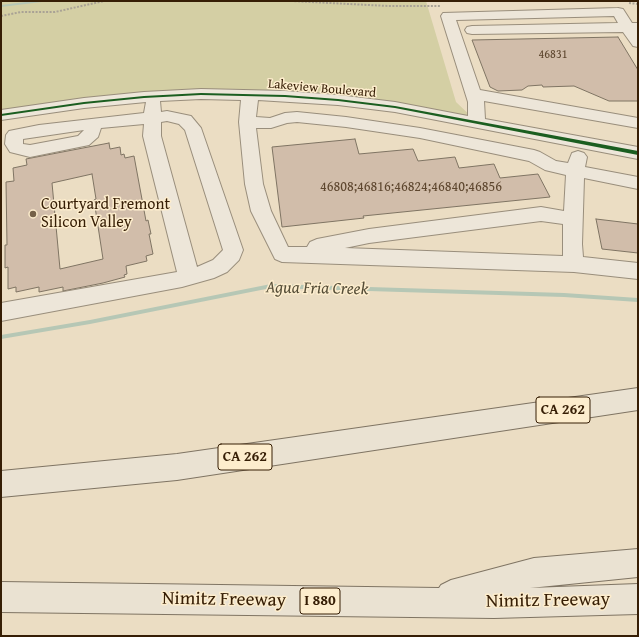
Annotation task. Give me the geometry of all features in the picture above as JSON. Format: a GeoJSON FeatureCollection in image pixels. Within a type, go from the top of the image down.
{"type":"FeatureCollection","features":[{"type":"Feature","properties":{"kind":"highway","name":"CA 262"},"geometry":{"type":"LineString","coordinates":[[1,484],[81,478],[177,467],[638,399]]}},
{"type":"Feature","properties":{"kind":"highway"},"geometry":{"type":"LineString","coordinates":[[427,602],[534,572],[638,563]]}},
{"type":"Feature","properties":{"kind":"highway","name":"Nimitz Freeway"},"geometry":{"type":"LineString","coordinates":[[1,597],[427,602],[600,601],[638,599]]}},
{"type":"Feature","properties":{"kind":"street"},"geometry":{"type":"LineString","coordinates":[[477,122],[476,102],[448,16],[618,12],[633,27],[638,43]]}},
{"type":"Feature","properties":{"kind":"street"},"geometry":{"type":"LineString","coordinates":[[473,94],[638,123]]}},
{"type":"Feature","properties":{"kind":"street"},"geometry":{"type":"LineString","coordinates":[[250,95],[247,122],[256,191],[262,211],[282,254]]}},
{"type":"Feature","properties":{"kind":"street","name":"Lakeview Boulevard"},"geometry":{"type":"LineString","coordinates":[[9,114],[106,100],[154,96],[250,95],[305,97],[368,103],[638,153]]}},
{"type":"Feature","properties":{"kind":"street"},"geometry":{"type":"LineString","coordinates":[[154,96],[152,136],[189,277]]}},
{"type":"Feature","properties":{"kind":"street"},"geometry":{"type":"LineString","coordinates":[[1,312],[189,277],[220,266],[232,255],[233,250],[193,128],[184,120],[167,116],[152,117],[15,134],[9,114]]}},
{"type":"Feature","properties":{"kind":"street"},"geometry":{"type":"LineString","coordinates":[[247,122],[271,123],[285,118],[298,117],[346,122],[420,133],[534,156],[551,166],[638,183]]}},
{"type":"Feature","properties":{"kind":"street"},"geometry":{"type":"LineString","coordinates":[[574,264],[572,244],[575,170],[581,142]]}},
{"type":"Feature","properties":{"kind":"street"},"geometry":{"type":"LineString","coordinates":[[282,254],[369,236],[541,214],[574,219]]}},
{"type":"Feature","properties":{"kind":"street"},"geometry":{"type":"LineString","coordinates":[[282,254],[574,264],[638,271]]}},
{"type":"Feature","properties":{"kind":"path"},"geometry":{"type":"LineString","coordinates":[[1,16],[21,12],[55,12],[104,1]]}},
{"type":"Feature","properties":{"kind":"path"},"geometry":{"type":"LineString","coordinates":[[250,1],[265,1]]}},
{"type":"Feature","properties":{"kind":"path"},"geometry":{"type":"LineString","coordinates":[[291,1],[388,6],[447,6]]}},
{"type":"Feature","properties":{"kind":"shaded area"},"geometry":{"type":"Polygon","coordinates":[[[1,1],[426,1],[456,102],[477,122],[395,107],[201,94],[1,115],[1,1]]]}},
{"type":"Feature","properties":{"kind":"building"},"geometry":{"type":"Polygon","coordinates":[[[618,37],[638,70],[638,101],[609,101],[574,86],[543,87],[542,85],[528,86],[522,90],[498,91],[490,87],[472,40],[618,37]]]}},
{"type":"Feature","properties":{"kind":"building"},"geometry":{"type":"Polygon","coordinates":[[[355,139],[359,154],[413,149],[418,161],[455,157],[459,168],[494,164],[500,178],[538,174],[550,197],[363,216],[364,218],[282,227],[272,147],[355,139]]]}},
{"type":"Feature","properties":{"kind":"building","name":"Courtyard Fremont Silicon Valley"},"geometry":{"type":"Polygon","coordinates":[[[109,143],[110,149],[120,147],[121,155],[124,154],[125,158],[134,156],[146,221],[148,220],[151,234],[149,234],[153,254],[146,256],[147,261],[126,266],[127,274],[124,275],[125,277],[103,283],[63,291],[63,287],[39,292],[39,287],[16,292],[16,287],[8,289],[8,267],[5,268],[5,245],[7,245],[6,182],[14,181],[13,168],[27,165],[26,159],[109,143]],[[92,174],[52,183],[60,269],[103,259],[94,200],[96,199],[92,174]]]}},
{"type":"Feature","properties":{"kind":"building"},"geometry":{"type":"Polygon","coordinates":[[[596,219],[638,224],[638,253],[602,249],[596,219]]]}},
{"type":"Feature","properties":{"kind":"waterway"},"geometry":{"type":"LineString","coordinates":[[1,6],[42,1]]}},
{"type":"Feature","properties":{"kind":"waterway","name":"Agua Fria Creek"},"geometry":{"type":"LineString","coordinates":[[1,337],[90,322],[271,286],[564,295],[638,300]]}},
{"type":"Feature","properties":{"kind":"cycle path"},"geometry":{"type":"LineString","coordinates":[[1,115],[84,103],[144,97],[201,94],[285,96],[338,100],[395,107],[638,153]]}},
{"type":"Feature","properties":{"kind":"place","name":"Courtyard Fremont Silicon Valley"},"geometry":{"type":"Point","coordinates":[33,214]}}]}
